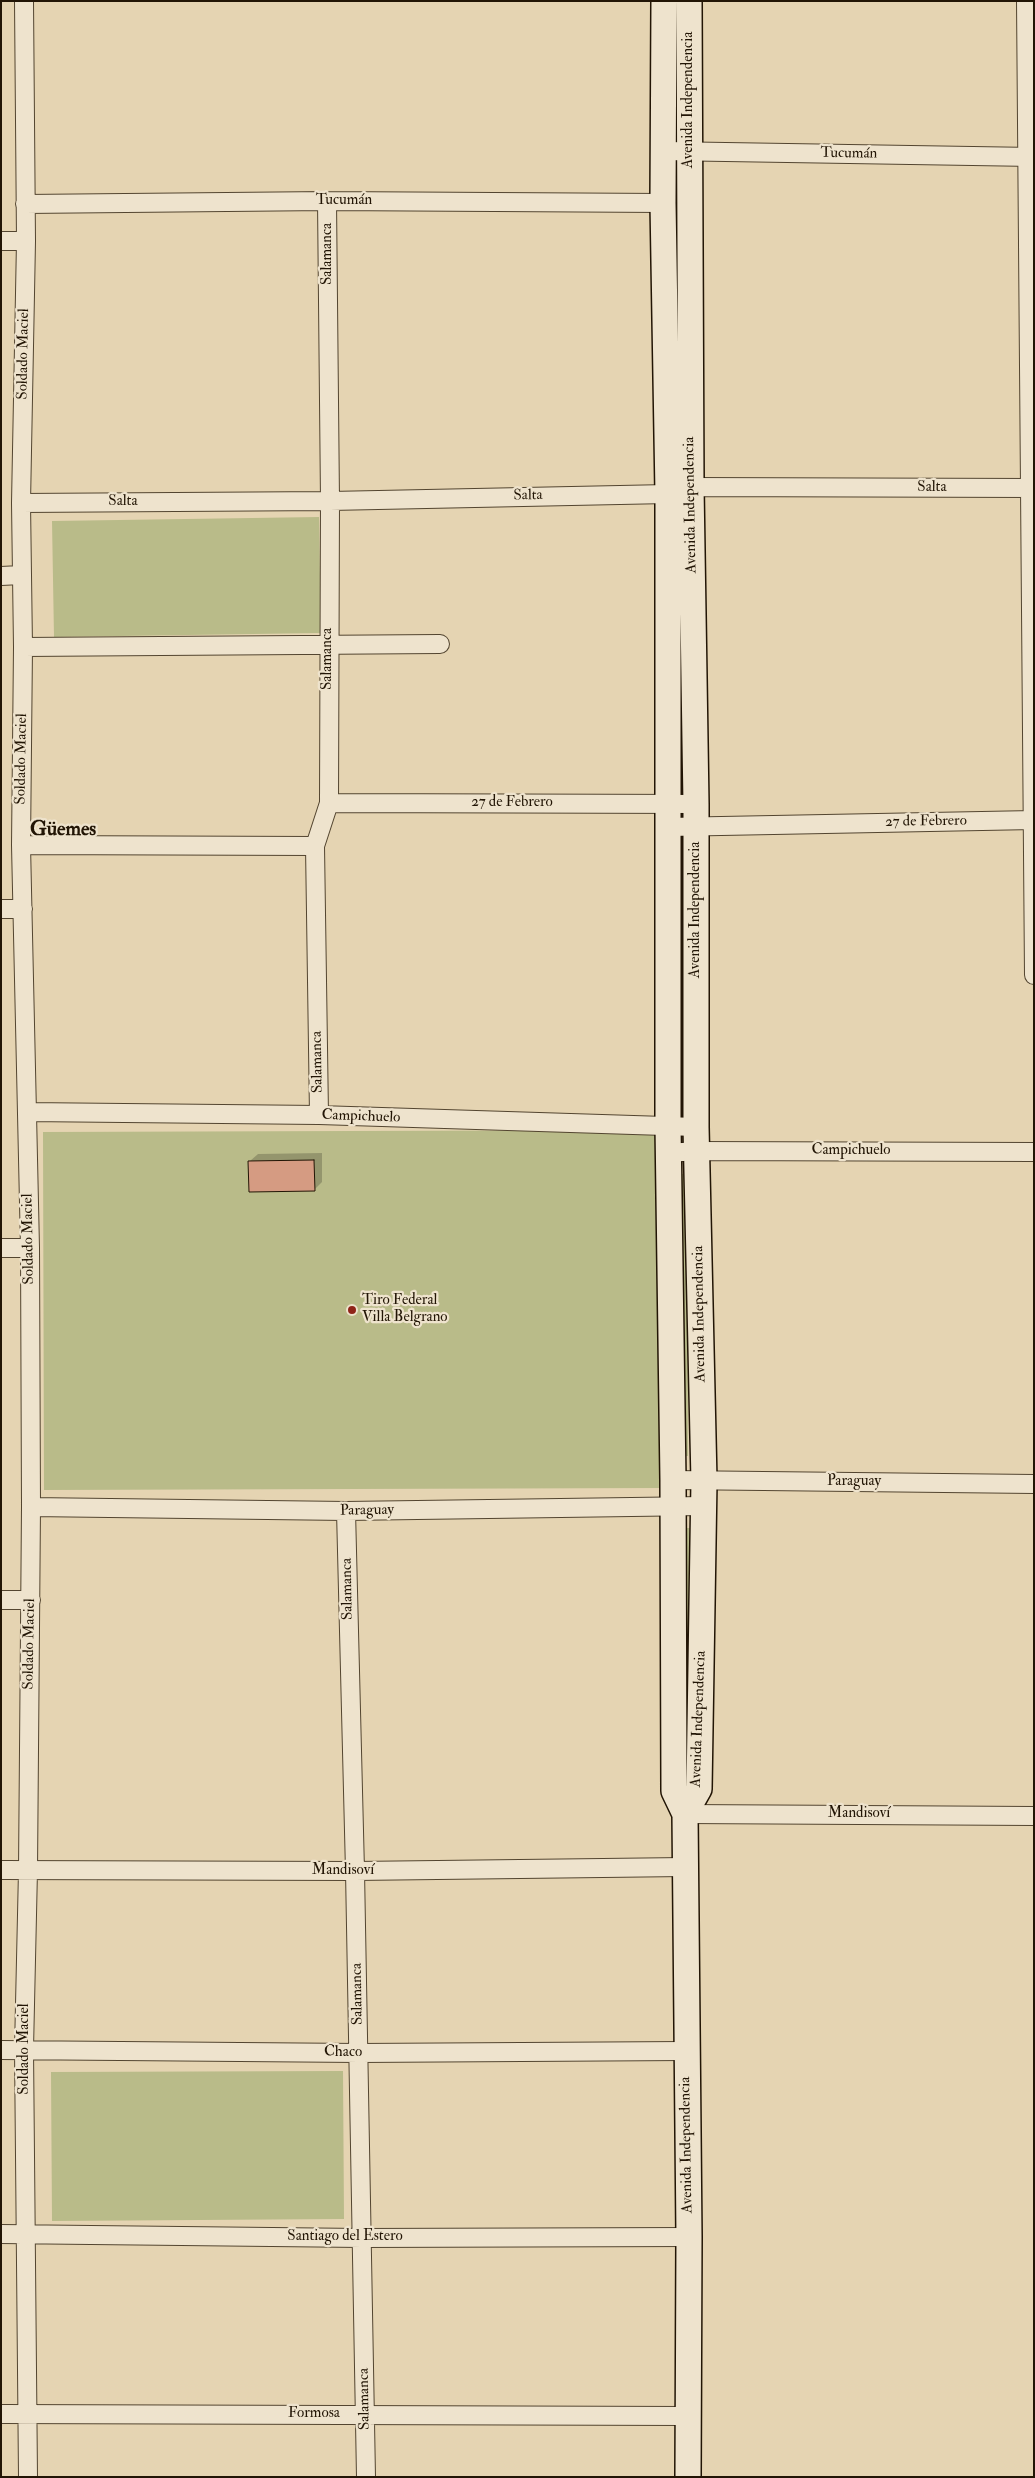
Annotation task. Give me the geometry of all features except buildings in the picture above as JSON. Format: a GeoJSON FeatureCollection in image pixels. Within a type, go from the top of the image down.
{"type":"FeatureCollection","features":[{"type":"Feature","properties":{"kind":"street","name":"Soldado Maciel"},"geometry":{"type":"LineString","coordinates":[[24,1],[26,240],[21,503],[23,647],[21,845],[30,1248],[31,1507],[28,1870],[24,2050],[28,2477]]}},
{"type":"Feature","properties":{"kind":"street","name":"Avenida Independencia"},"geometry":{"type":"LineString","coordinates":[[664,1],[663,203],[696,816],[696,1139],[704,1481],[699,1789],[685,1814]]}},
{"type":"Feature","properties":{"kind":"street","name":"Avenida Independencia"},"geometry":{"type":"LineString","coordinates":[[688,2477],[686,2416],[689,2237],[685,1814],[674,1791],[673,1480],[668,1126],[669,815],[689,152],[689,1]]}},
{"type":"Feature","properties":{"kind":"street"},"geometry":{"type":"LineString","coordinates":[[1026,1],[1030,157],[1034,976]]}},
{"type":"Feature","properties":{"kind":"street","name":"Tucumán"},"geometry":{"type":"LineString","coordinates":[[664,151],[1030,157]]}},
{"type":"Feature","properties":{"kind":"street","name":"Tucumán"},"geometry":{"type":"LineString","coordinates":[[25,204],[327,201],[663,203]]}},
{"type":"Feature","properties":{"kind":"street","name":"Salamanca"},"geometry":{"type":"LineString","coordinates":[[319,1115],[315,846],[329,803],[328,643],[330,500],[327,201]]}},
{"type":"Feature","properties":{"kind":"street"},"geometry":{"type":"LineString","coordinates":[[1,241],[26,240]]}},
{"type":"Feature","properties":{"kind":"street","name":"Salta"},"geometry":{"type":"LineString","coordinates":[[21,503],[330,500],[679,490],[1032,488]]}},
{"type":"Feature","properties":{"kind":"street"},"geometry":{"type":"LineString","coordinates":[[1,576],[21,576]]}},
{"type":"Feature","properties":{"kind":"street"},"geometry":{"type":"LineString","coordinates":[[23,647],[328,643],[440,644]]}},
{"type":"Feature","properties":{"kind":"street","name":"27 de Febrero"},"geometry":{"type":"LineString","coordinates":[[329,803],[696,816],[1033,820]]}},
{"type":"Feature","properties":{"kind":"street"},"geometry":{"type":"LineString","coordinates":[[21,845],[315,846]]}},
{"type":"Feature","properties":{"kind":"street"},"geometry":{"type":"LineString","coordinates":[[1,909],[23,909]]}},
{"type":"Feature","properties":{"kind":"street","name":"Campichuelo"},"geometry":{"type":"LineString","coordinates":[[27,1112],[319,1115],[668,1126],[696,1139],[1034,1152]]}},
{"type":"Feature","properties":{"kind":"street","name":"Campichuelo"},"geometry":{"type":"LineString","coordinates":[[668,1153],[696,1139]]}},
{"type":"Feature","properties":{"kind":"street"},"geometry":{"type":"LineString","coordinates":[[1,1248],[30,1248]]}},
{"type":"Feature","properties":{"kind":"street","name":"Paraguay"},"geometry":{"type":"LineString","coordinates":[[673,1480],[1034,1484]]}},
{"type":"Feature","properties":{"kind":"street","name":"Paraguay"},"geometry":{"type":"LineString","coordinates":[[31,1507],[346,1511],[703,1506]]}},
{"type":"Feature","properties":{"kind":"street","name":"Salamanca"},"geometry":{"type":"LineString","coordinates":[[346,1511],[359,2053],[366,2477]]}},
{"type":"Feature","properties":{"kind":"street"},"geometry":{"type":"LineString","coordinates":[[1,1600],[31,1600]]}},
{"type":"Feature","properties":{"kind":"street","name":"Mandisoví"},"geometry":{"type":"LineString","coordinates":[[685,1814],[1034,1816]]}},
{"type":"Feature","properties":{"kind":"street","name":"Mandisoví"},"geometry":{"type":"LineString","coordinates":[[1,1870],[355,1871],[685,1867]]}},
{"type":"Feature","properties":{"kind":"street","name":"Chaco"},"geometry":{"type":"LineString","coordinates":[[1,2050],[359,2053],[686,2051]]}},
{"type":"Feature","properties":{"kind":"street","name":"Santiago del Estero"},"geometry":{"type":"LineString","coordinates":[[1,2234],[362,2238],[689,2237]]}},
{"type":"Feature","properties":{"kind":"street","name":"Formosa"},"geometry":{"type":"LineString","coordinates":[[1,2414],[686,2416]]}},
{"type":"Feature","properties":{"kind":"green space"},"geometry":{"type":"Polygon","coordinates":[[[319,517],[321,633],[54,637],[52,521],[319,517]]]}},
{"type":"Feature","properties":{"kind":"green space"},"geometry":{"type":"Polygon","coordinates":[[[680,849],[686,849],[686,1110],[680,1110],[680,849]]]}},
{"type":"Feature","properties":{"kind":"green space","name":"Tiro Federal Villa Belgrano"},"geometry":{"type":"Polygon","coordinates":[[[660,1130],[662,1488],[44,1490],[43,1132],[660,1130]]]}},
{"type":"Feature","properties":{"kind":"green space"},"geometry":{"type":"Polygon","coordinates":[[[681,1174],[687,1174],[688,1456],[681,1456],[681,1174]]]}},
{"type":"Feature","properties":{"kind":"green space"},"geometry":{"type":"Polygon","coordinates":[[[684,1528],[690,1528],[690,1789],[684,1789],[684,1528]]]}},
{"type":"Feature","properties":{"kind":"green space"},"geometry":{"type":"Polygon","coordinates":[[[343,2071],[344,2219],[52,2221],[51,2072],[343,2071]]]}},
{"type":"Feature","properties":{"kind":"place","name":"Tiro Federal Villa Belgrano"},"geometry":{"type":"Point","coordinates":[352,1310]}},
{"type":"Feature","properties":{"kind":"district","name":"Güemes"},"geometry":{"type":"Point","coordinates":[63,831]}}]}
